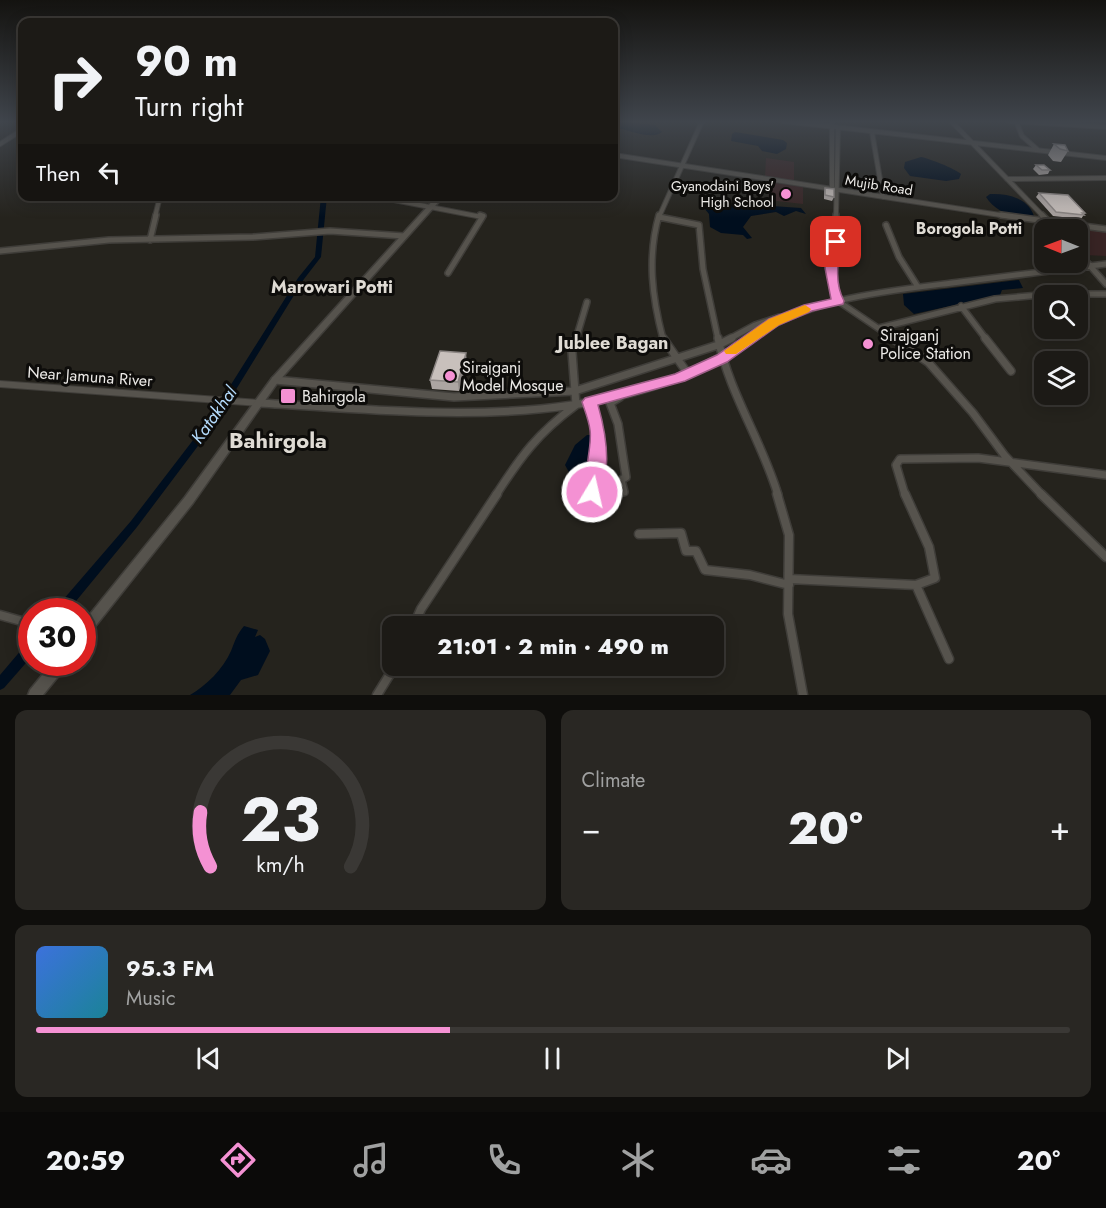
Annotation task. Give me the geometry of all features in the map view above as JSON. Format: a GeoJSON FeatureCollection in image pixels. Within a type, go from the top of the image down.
{"type":"FeatureCollection","features":[{"type":"Feature","properties":{"kind":"main road"},"geometry":{"type":"LineString","coordinates":[[96,616],[189,500],[254,403],[437,201]]}},
{"type":"Feature","properties":{"kind":"main road"},"geometry":{"type":"LineString","coordinates":[[35,695],[50,676]]}},
{"type":"Feature","properties":{"kind":"street"},"geometry":{"type":"LineString","coordinates":[[688,153],[659,217],[652,243],[654,300],[663,339],[688,374]]}},
{"type":"Feature","properties":{"kind":"street"},"geometry":{"type":"LineString","coordinates":[[835,153],[836,242],[831,268],[834,293],[838,301],[928,362],[1008,459],[1056,510],[1106,557]]}},
{"type":"Feature","properties":{"kind":"street"},"geometry":{"type":"LineString","coordinates":[[876,153],[883,197]]}},
{"type":"Feature","properties":{"kind":"street"},"geometry":{"type":"LineString","coordinates":[[981,153],[1045,219]]}},
{"type":"Feature","properties":{"kind":"street"},"geometry":{"type":"LineString","coordinates":[[1056,153],[1106,158]]}},
{"type":"Feature","properties":{"kind":"street","name":"Mujib Road"},"geometry":{"type":"LineString","coordinates":[[618,156],[1034,221]]}},
{"type":"Feature","properties":{"kind":"street"},"geometry":{"type":"LineString","coordinates":[[1007,179],[1106,178]]}},
{"type":"Feature","properties":{"kind":"street"},"geometry":{"type":"LineString","coordinates":[[150,240],[159,201]]}},
{"type":"Feature","properties":{"kind":"street"},"geometry":{"type":"LineString","coordinates":[[397,201],[483,216],[448,273]]}},
{"type":"Feature","properties":{"kind":"street"},"geometry":{"type":"LineString","coordinates":[[659,217],[699,225],[703,269],[718,345],[776,485],[791,546],[788,615],[803,695]]}},
{"type":"Feature","properties":{"kind":"street"},"geometry":{"type":"LineString","coordinates":[[886,225],[899,257],[918,287]]}},
{"type":"Feature","properties":{"kind":"street","name":"Mujib Road"},"geometry":{"type":"LineString","coordinates":[[1088,227],[1106,229]]}},
{"type":"Feature","properties":{"kind":"street"},"geometry":{"type":"LineString","coordinates":[[0,250],[72,243],[330,231],[404,236]]}},
{"type":"Feature","properties":{"kind":"street"},"geometry":{"type":"LineString","coordinates":[[1088,265],[1106,264]]}},
{"type":"Feature","properties":{"kind":"street"},"geometry":{"type":"LineString","coordinates":[[1088,265],[1106,284]]}},
{"type":"Feature","properties":{"kind":"street"},"geometry":{"type":"LineString","coordinates":[[275,380],[454,397],[575,391],[718,345],[755,325],[838,301],[918,287],[1034,272]]}},
{"type":"Feature","properties":{"kind":"street"},"geometry":{"type":"LineString","coordinates":[[878,328],[898,326],[961,306],[1031,296],[1106,294]]}},
{"type":"Feature","properties":{"kind":"street"},"geometry":{"type":"LineString","coordinates":[[576,405],[572,352],[587,302]]}},
{"type":"Feature","properties":{"kind":"street"},"geometry":{"type":"LineString","coordinates":[[961,306],[1011,371]]}},
{"type":"Feature","properties":{"kind":"street"},"geometry":{"type":"LineString","coordinates":[[254,403],[466,414],[514,412],[576,405],[625,394],[688,374],[722,358],[757,332],[793,313]]}},
{"type":"Feature","properties":{"kind":"street","name":"Near Jamuna River"},"geometry":{"type":"LineString","coordinates":[[0,384],[254,403]]}},
{"type":"Feature","properties":{"kind":"street"},"geometry":{"type":"LineString","coordinates":[[590,402],[598,431],[598,460],[592,492],[624,492],[621,480],[626,477],[621,437],[610,403],[625,394]]}},
{"type":"Feature","properties":{"kind":"street"},"geometry":{"type":"LineString","coordinates":[[418,616],[526,448],[552,423],[576,405]]}},
{"type":"Feature","properties":{"kind":"street"},"geometry":{"type":"LineString","coordinates":[[639,534],[681,533],[687,551],[696,551],[705,570],[789,582],[916,585],[935,578],[935,572],[929,547],[906,499],[896,465],[900,459],[925,456],[1008,459],[1106,475]]}},
{"type":"Feature","properties":{"kind":"street"},"geometry":{"type":"LineString","coordinates":[[916,585],[949,659]]}},
{"type":"Feature","properties":{"kind":"street"},"geometry":{"type":"LineString","coordinates":[[0,615],[18,620]]}},
{"type":"Feature","properties":{"kind":"street"},"geometry":{"type":"LineString","coordinates":[[377,695],[389,676]]}},
{"type":"Feature","properties":{"kind":"shaded area"},"geometry":{"type":"Polygon","coordinates":[[[766,158],[794,162],[794,181],[765,177],[766,158]]]}},
{"type":"Feature","properties":{"kind":"shaded area","name":"Gyanodaini Boys' High School"},"geometry":{"type":"Polygon","coordinates":[[[770,182],[803,187],[803,204],[768,200],[770,182]]]}},
{"type":"Feature","properties":{"kind":"shaded area"},"geometry":{"type":"Polygon","coordinates":[[[1088,229],[1106,231],[1106,256],[1088,255],[1088,229]]]}},
{"type":"Feature","properties":{"kind":"water"},"geometry":{"type":"Polygon","coordinates":[[[921,157],[958,172],[961,174],[959,179],[946,181],[910,176],[904,168],[905,162],[921,157]]]}},
{"type":"Feature","properties":{"kind":"water"},"geometry":{"type":"Polygon","coordinates":[[[990,194],[1003,194],[1022,201],[1034,216],[1013,215],[1001,211],[986,197],[990,194]]]}},
{"type":"Feature","properties":{"kind":"water"},"geometry":{"type":"Polygon","coordinates":[[[761,200],[771,203],[772,206],[801,208],[806,214],[796,211],[784,216],[776,212],[751,216],[743,227],[752,238],[747,239],[743,235],[721,233],[710,227],[709,214],[704,208],[725,208],[727,205],[737,205],[739,202],[761,200]]]}},
{"type":"Feature","properties":{"kind":"water"},"geometry":{"type":"Polygon","coordinates":[[[1019,280],[1023,288],[1002,290],[1000,295],[914,314],[904,305],[903,294],[1019,280]]]}},
{"type":"Feature","properties":{"kind":"water"},"geometry":{"type":"Polygon","coordinates":[[[590,435],[593,443],[588,473],[570,474],[565,465],[575,445],[590,435]]]}},
{"type":"Feature","properties":{"kind":"water"},"geometry":{"type":"Polygon","coordinates":[[[244,626],[258,630],[255,637],[260,635],[265,639],[270,651],[258,675],[241,680],[230,695],[190,695],[208,682],[219,670],[228,658],[244,626]]]}},
{"type":"Feature","properties":{"kind":"building"},"geometry":{"type":"Polygon","coordinates":[[[1036,165],[1044,165],[1050,170],[1042,170],[1036,165]]]}},
{"type":"Feature","properties":{"kind":"building"},"geometry":{"type":"Polygon","coordinates":[[[825,188],[834,189],[834,197],[825,195],[825,188]]]}},
{"type":"Feature","properties":{"kind":"building"},"geometry":{"type":"Polygon","coordinates":[[[1039,193],[1068,195],[1085,213],[1082,213],[1084,215],[1056,212],[1039,193]]]}},
{"type":"Feature","properties":{"kind":"building"},"geometry":{"type":"Polygon","coordinates":[[[440,351],[466,353],[458,382],[430,380],[440,351]]]}},
{"type":"Feature","properties":{"kind":"waterway","name":"Katakhal"},"geometry":{"type":"LineString","coordinates":[[72,598],[134,524],[213,420],[301,278],[318,257],[324,201]]}},
{"type":"Feature","properties":{"kind":"waterway","name":"Katakhal"},"geometry":{"type":"LineString","coordinates":[[0,684],[18,663]]}},
{"type":"Feature","properties":{"kind":"slow traffic"},"geometry":{"type":"LineString","coordinates":[[731,351],[774,322],[805,309]]}},
{"type":"Feature","properties":{"kind":"place","name":"Gyanodaini Boys' High School"},"geometry":{"type":"Point","coordinates":[786,194]}},
{"type":"Feature","properties":{"kind":"place","name":"Sirajganj Police Station"},"geometry":{"type":"Point","coordinates":[868,344]}},
{"type":"Feature","properties":{"kind":"place","name":"Sirajganj Model Mosque"},"geometry":{"type":"Point","coordinates":[450,376]}},
{"type":"Feature","properties":{"kind":"place","name":"Bahirgola"},"geometry":{"type":"Point","coordinates":[288,396]}},
{"type":"Feature","properties":{"kind":"district","name":"Borogola Potti"},"geometry":{"type":"Point","coordinates":[969,228]}},
{"type":"Feature","properties":{"kind":"district","name":"Marowari Potti"},"geometry":{"type":"Point","coordinates":[332,287]}},
{"type":"Feature","properties":{"kind":"district","name":"Jublee Bagan"},"geometry":{"type":"Point","coordinates":[613,343]}},
{"type":"Feature","properties":{"kind":"district","name":"Bahirgola"},"geometry":{"type":"Point","coordinates":[278,440]}},
{"type":"Feature","properties":{"kind":"route"},"geometry":{"type":"LineString","coordinates":[[592,492],[598,460],[598,431],[590,402],[680,378],[722,358],[774,322],[808,308],[838,301],[834,293],[831,268],[836,242]]}}]}
